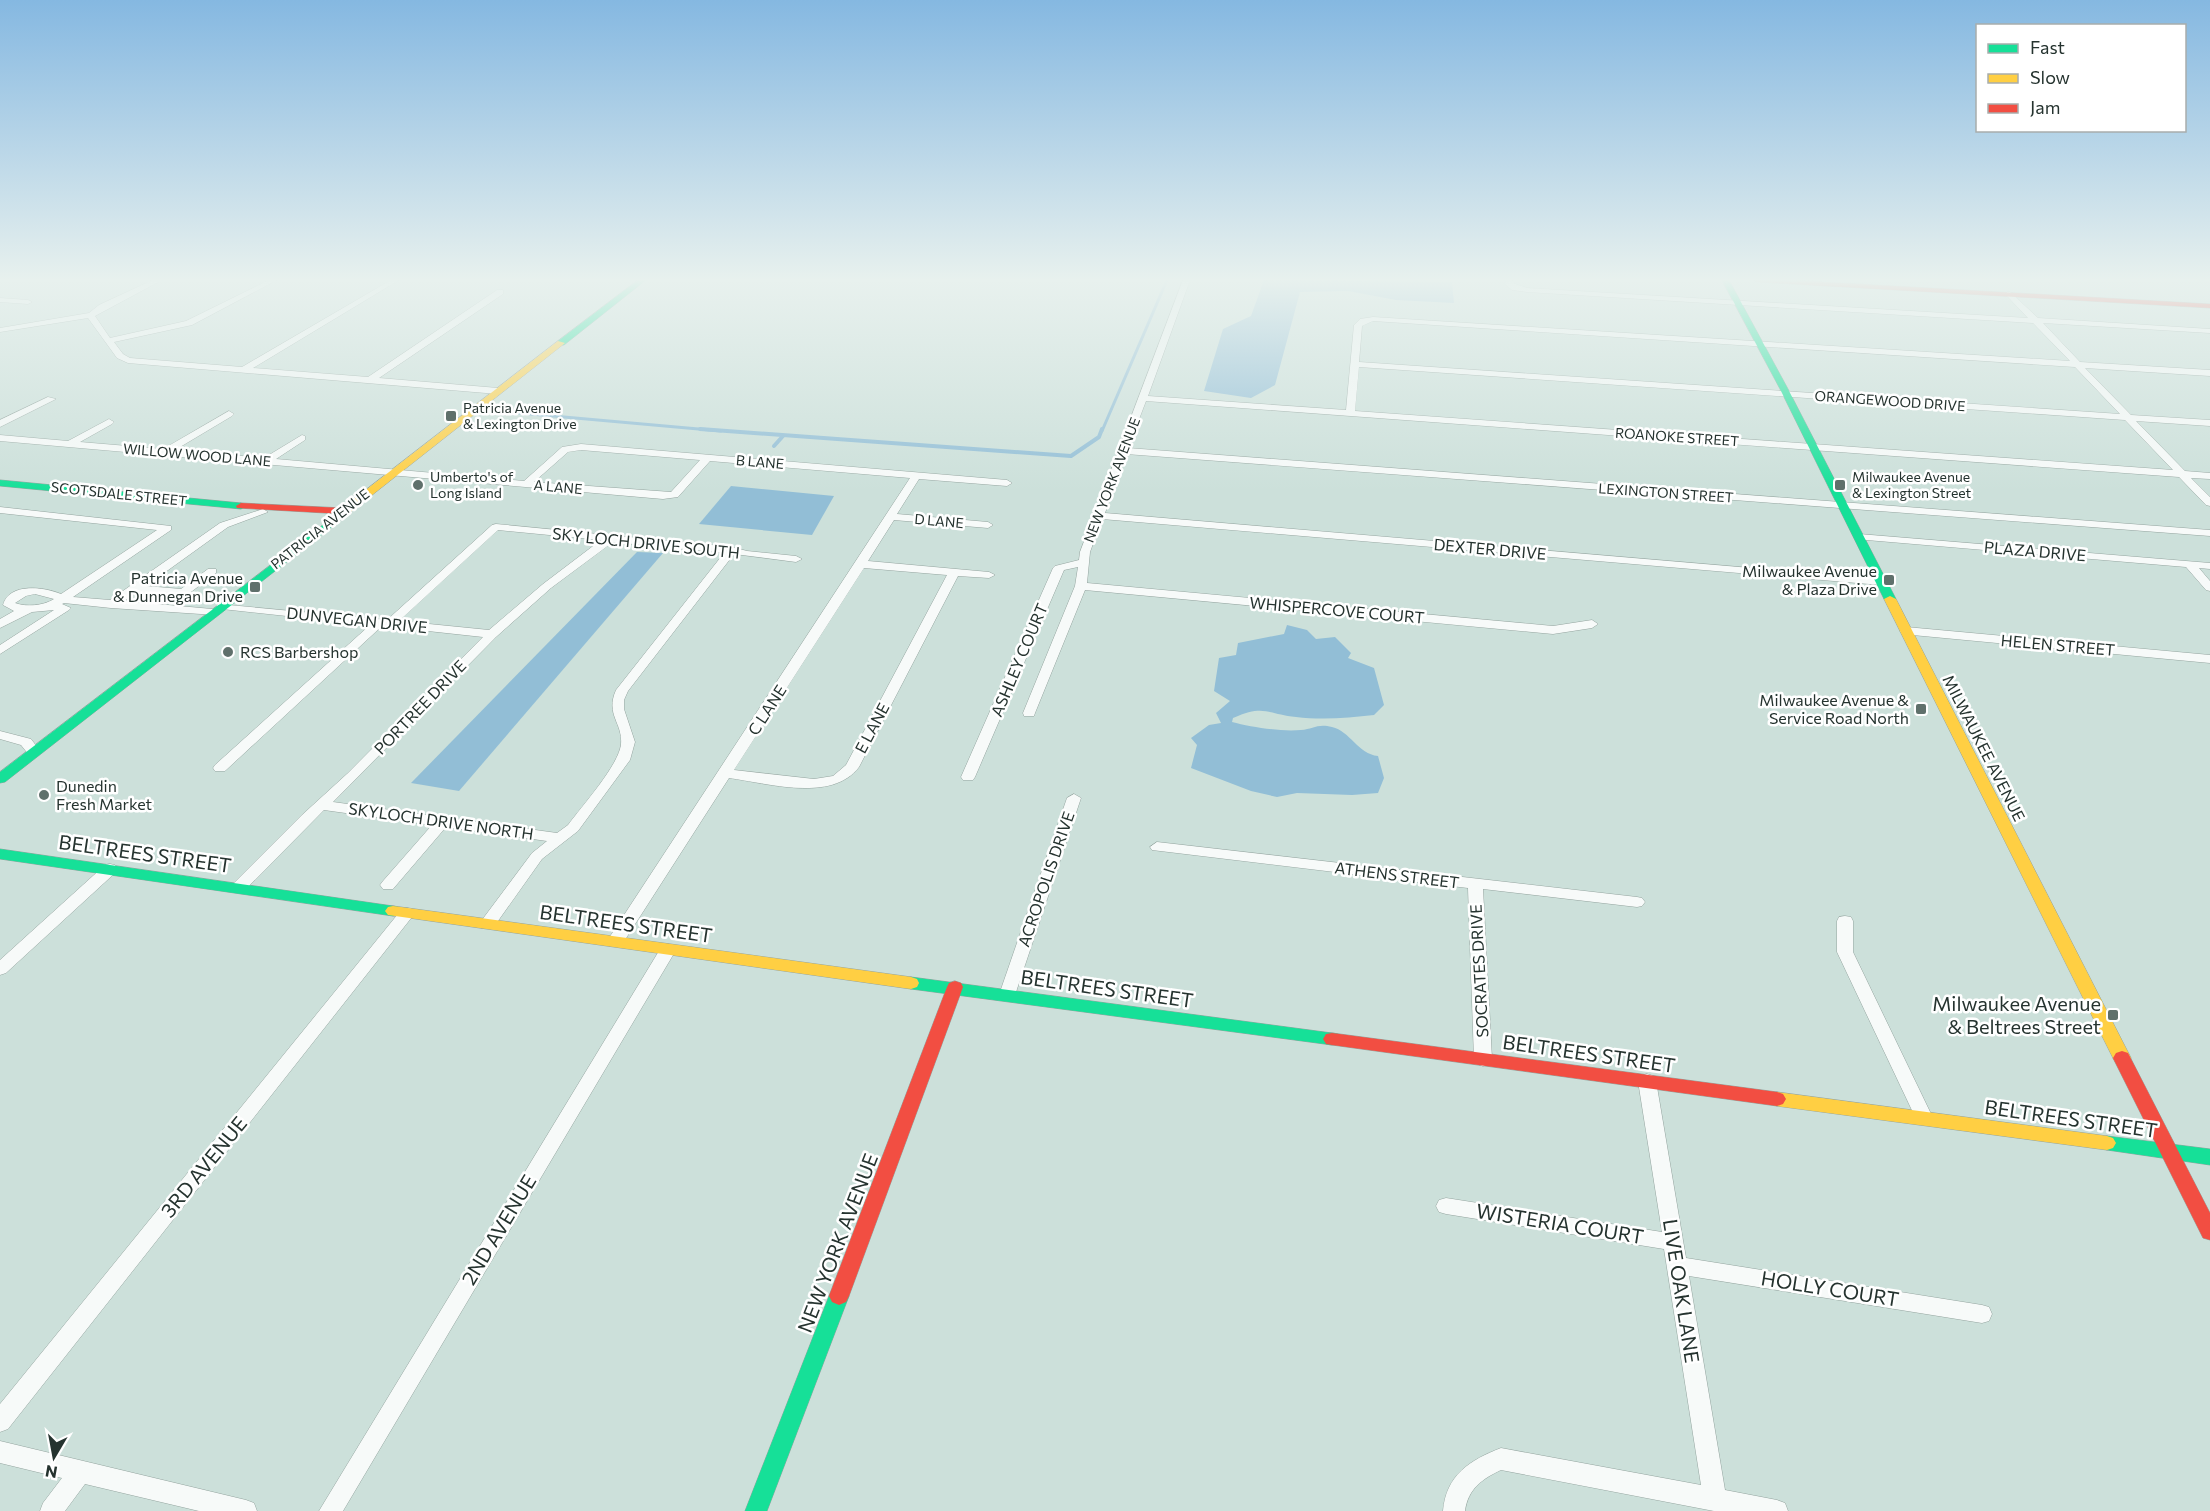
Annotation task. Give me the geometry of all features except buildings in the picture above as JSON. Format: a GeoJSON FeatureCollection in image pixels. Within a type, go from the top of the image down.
{"type":"FeatureCollection","features":[{"type":"Feature","properties":{"kind":"street"},"geometry":{"type":"LineString","coordinates":[[116,351],[120,356],[128,360],[498,390]]}},
{"type":"Feature","properties":{"kind":"street"},"geometry":{"type":"LineString","coordinates":[[243,370],[276,351]]}},
{"type":"Feature","properties":{"kind":"street"},"geometry":{"type":"LineString","coordinates":[[369,381],[414,351]]}},
{"type":"Feature","properties":{"kind":"street","name":"PATRICIA AVENUE"},"geometry":{"type":"LineString","coordinates":[[0,779],[550,351]]}},
{"type":"Feature","properties":{"kind":"street","name":"NEW YORK AVENUE"},"geometry":{"type":"LineString","coordinates":[[1029,714],[1081,586],[1085,552],[1161,351]]}},
{"type":"Feature","properties":{"kind":"street"},"geometry":{"type":"LineString","coordinates":[[1350,413],[1355,351]]}},
{"type":"Feature","properties":{"kind":"street","name":"MILWAUKEE AVENUE"},"geometry":{"type":"LineString","coordinates":[[1764,351],[2210,1232]]}},
{"type":"Feature","properties":{"kind":"street"},"geometry":{"type":"LineString","coordinates":[[1864,351],[2210,373]]}},
{"type":"Feature","properties":{"kind":"street"},"geometry":{"type":"LineString","coordinates":[[2065,351],[2210,503]]}},
{"type":"Feature","properties":{"kind":"street","name":"ORANGEWOOD DRIVE"},"geometry":{"type":"LineString","coordinates":[[1354,364],[2210,423]]}},
{"type":"Feature","properties":{"kind":"street","name":"ROANOKE STREET"},"geometry":{"type":"LineString","coordinates":[[1144,398],[2210,476]]}},
{"type":"Feature","properties":{"kind":"street"},"geometry":{"type":"LineString","coordinates":[[0,424],[51,399]]}},
{"type":"Feature","properties":{"kind":"street"},"geometry":{"type":"LineString","coordinates":[[166,452],[229,414]]}},
{"type":"Feature","properties":{"kind":"street"},"geometry":{"type":"LineString","coordinates":[[70,444],[109,422]]}},
{"type":"Feature","properties":{"kind":"street","name":"WILLOW WOOD LANE"},"geometry":{"type":"LineString","coordinates":[[0,438],[393,472]]}},
{"type":"Feature","properties":{"kind":"street"},"geometry":{"type":"LineString","coordinates":[[266,461],[302,438]]}},
{"type":"Feature","properties":{"kind":"street","name":"B LANE"},"geometry":{"type":"LineString","coordinates":[[526,484],[558,455],[573,447],[1007,483]]}},
{"type":"Feature","properties":{"kind":"street","name":"LEXINGTON STREET"},"geometry":{"type":"LineString","coordinates":[[1123,451],[2210,533]]}},
{"type":"Feature","properties":{"kind":"street","name":"A LANE"},"geometry":{"type":"LineString","coordinates":[[393,472],[663,496],[674,495],[707,458]]}},
{"type":"Feature","properties":{"kind":"street","name":"C LANE"},"geometry":{"type":"LineString","coordinates":[[615,942],[916,476]]}},
{"type":"Feature","properties":{"kind":"street","name":"SCOTSDALE STREET"},"geometry":{"type":"LineString","coordinates":[[0,483],[338,514]]}},
{"type":"Feature","properties":{"kind":"street"},"geometry":{"type":"LineString","coordinates":[[224,525],[237,506]]}},
{"type":"Feature","properties":{"kind":"street","name":"SCOTSDALE STREET"},"geometry":{"type":"LineString","coordinates":[[237,506],[263,512],[338,514]]}},
{"type":"Feature","properties":{"kind":"street"},"geometry":{"type":"LineString","coordinates":[[0,510],[166,528],[0,650]]}},
{"type":"Feature","properties":{"kind":"street"},"geometry":{"type":"LineString","coordinates":[[102,611],[224,525],[263,512]]}},
{"type":"Feature","properties":{"kind":"street","name":"DEXTER DRIVE"},"geometry":{"type":"LineString","coordinates":[[1099,516],[1881,582]]}},
{"type":"Feature","properties":{"kind":"street","name":"D LANE"},"geometry":{"type":"LineString","coordinates":[[890,517],[988,525]]}},
{"type":"Feature","properties":{"kind":"street","name":"SKY LOCH DRIVE SOUTH"},"geometry":{"type":"LineString","coordinates":[[385,623],[496,527],[732,550],[746,554],[796,559]]}},
{"type":"Feature","properties":{"kind":"street","name":"PLAZA DRIVE"},"geometry":{"type":"LineString","coordinates":[[1859,537],[2210,566]]}},
{"type":"Feature","properties":{"kind":"street","name":"PORTREE DRIVE"},"geometry":{"type":"LineString","coordinates":[[239,887],[492,634],[547,586],[611,538]]}},
{"type":"Feature","properties":{"kind":"street"},"geometry":{"type":"LineString","coordinates":[[487,924],[537,856],[573,828],[623,760],[628,742],[618,709],[618,700],[622,690],[732,550]]}},
{"type":"Feature","properties":{"kind":"street","name":"ASHLEY COURT"},"geometry":{"type":"LineString","coordinates":[[968,777],[1059,568],[1084,562]]}},
{"type":"Feature","properties":{"kind":"street"},"geometry":{"type":"LineString","coordinates":[[861,564],[989,576]]}},
{"type":"Feature","properties":{"kind":"street"},"geometry":{"type":"LineString","coordinates":[[2189,564],[2210,588]]}},
{"type":"Feature","properties":{"kind":"street"},"geometry":{"type":"LineString","coordinates":[[134,588],[183,593],[212,571]]}},
{"type":"Feature","properties":{"kind":"street","name":"E LANE"},"geometry":{"type":"LineString","coordinates":[[726,773],[808,783],[824,783],[840,778],[852,767],[954,572]]}},
{"type":"Feature","properties":{"kind":"street","name":"WHISPERCOVE COURT"},"geometry":{"type":"LineString","coordinates":[[1081,586],[1553,630],[1592,624]]}},
{"type":"Feature","properties":{"kind":"street"},"geometry":{"type":"LineString","coordinates":[[212,614],[102,611],[63,603],[43,590],[27,592],[9,602],[9,605],[22,610],[63,603],[113,603],[212,614]]}},
{"type":"Feature","properties":{"kind":"street"},"geometry":{"type":"LineString","coordinates":[[0,624],[22,610]]}},
{"type":"Feature","properties":{"kind":"street","name":"DUNVEGAN DRIVE"},"geometry":{"type":"LineString","coordinates":[[212,614],[385,623],[492,634]]}},
{"type":"Feature","properties":{"kind":"street"},"geometry":{"type":"LineString","coordinates":[[220,768],[385,623]]}},
{"type":"Feature","properties":{"kind":"street","name":"HELEN STREET"},"geometry":{"type":"LineString","coordinates":[[1906,632],[2210,659]]}},
{"type":"Feature","properties":{"kind":"street"},"geometry":{"type":"LineString","coordinates":[[0,735],[26,742],[34,752]]}},
{"type":"Feature","properties":{"kind":"street","name":"ACROPOLIS DRIVE"},"geometry":{"type":"LineString","coordinates":[[1007,995],[1074,798]]}},
{"type":"Feature","properties":{"kind":"street","name":"SKYLOCH DRIVE NORTH"},"geometry":{"type":"LineString","coordinates":[[322,805],[561,838]]}},
{"type":"Feature","properties":{"kind":"street"},"geometry":{"type":"LineString","coordinates":[[388,885],[442,822]]}},
{"type":"Feature","properties":{"kind":"street","name":"ATHENS STREET"},"geometry":{"type":"LineString","coordinates":[[1156,847],[1637,902]]}},
{"type":"Feature","properties":{"kind":"street","name":"BELTREES STREET"},"geometry":{"type":"LineString","coordinates":[[0,854],[669,950],[2210,1157]]}},
{"type":"Feature","properties":{"kind":"street"},"geometry":{"type":"LineString","coordinates":[[0,969],[110,869]]}},
{"type":"Feature","properties":{"kind":"street","name":"SOCRATES DRIVE"},"geometry":{"type":"LineString","coordinates":[[1474,884],[1483,1059]]}},
{"type":"Feature","properties":{"kind":"street","name":"3RD AVENUE"},"geometry":{"type":"LineString","coordinates":[[0,1421],[407,913]]}},
{"type":"Feature","properties":{"kind":"street"},"geometry":{"type":"LineString","coordinates":[[1845,921],[1845,952],[1924,1118]]}},
{"type":"Feature","properties":{"kind":"street","name":"2ND AVENUE"},"geometry":{"type":"LineString","coordinates":[[330,1511],[669,950]]}},
{"type":"Feature","properties":{"kind":"street","name":"NEW YORK AVENUE"},"geometry":{"type":"LineString","coordinates":[[756,1511],[955,987]]}},
{"type":"Feature","properties":{"kind":"street","name":"LIVE OAK LANE"},"geometry":{"type":"LineString","coordinates":[[1647,1081],[1715,1500]]}},
{"type":"Feature","properties":{"kind":"street","name":"WISTERIA COURT"},"geometry":{"type":"LineString","coordinates":[[1446,1206],[1673,1242]]}},
{"type":"Feature","properties":{"kind":"street","name":"HOLLY COURT"},"geometry":{"type":"LineString","coordinates":[[1677,1265],[1983,1314]]}},
{"type":"Feature","properties":{"kind":"street"},"geometry":{"type":"LineString","coordinates":[[0,1452],[246,1511]]}},
{"type":"Feature","properties":{"kind":"street"},"geometry":{"type":"LineString","coordinates":[[1454,1511],[1462,1483],[1482,1466],[1501,1459],[1777,1511]]}},
{"type":"Feature","properties":{"kind":"street"},"geometry":{"type":"LineString","coordinates":[[51,1511],[80,1472]]}},
{"type":"Feature","properties":{"kind":"water"},"geometry":{"type":"Polygon","coordinates":[[[1216,351],[1284,351],[1275,385],[1251,398],[1204,391],[1216,351]]]}},
{"type":"Feature","properties":{"kind":"water"},"geometry":{"type":"Polygon","coordinates":[[[731,486],[834,496],[812,535],[699,524],[731,486]]]}},
{"type":"Feature","properties":{"kind":"water"},"geometry":{"type":"Polygon","coordinates":[[[637,552],[663,553],[459,791],[411,783],[637,552]]]}},
{"type":"Feature","properties":{"kind":"water"},"geometry":{"type":"Polygon","coordinates":[[[1287,625],[1307,630],[1316,639],[1335,637],[1351,653],[1348,658],[1374,668],[1384,705],[1374,715],[1306,718],[1259,711],[1233,718],[1232,722],[1284,730],[1323,726],[1338,729],[1359,747],[1378,756],[1384,778],[1378,793],[1352,795],[1297,793],[1277,797],[1251,791],[1191,768],[1197,745],[1191,738],[1209,725],[1221,723],[1216,713],[1230,701],[1214,691],[1219,658],[1236,655],[1238,643],[1284,634],[1287,625]]]}},
{"type":"Feature","properties":{"kind":"waterway"},"geometry":{"type":"LineString","coordinates":[[1102,431],[1137,351]]}},
{"type":"Feature","properties":{"kind":"waterway"},"geometry":{"type":"LineString","coordinates":[[507,412],[721,431]]}},
{"type":"Feature","properties":{"kind":"waterway"},"geometry":{"type":"LineString","coordinates":[[700,429],[1071,456],[1099,437],[1102,429]]}},
{"type":"Feature","properties":{"kind":"waterway"},"geometry":{"type":"LineString","coordinates":[[774,446],[783,436]]}},
{"type":"Feature","properties":{"kind":"traffic: fast"},"geometry":{"type":"LineString","coordinates":[[1763,351],[1890,599]]}},
{"type":"Feature","properties":{"kind":"traffic: fast"},"geometry":{"type":"LineString","coordinates":[[0,483],[241,506]]}},
{"type":"Feature","properties":{"kind":"traffic: fast"},"geometry":{"type":"LineString","coordinates":[[0,779],[344,512]]}},
{"type":"Feature","properties":{"kind":"traffic: fast"},"geometry":{"type":"LineString","coordinates":[[0,854],[393,911]]}},
{"type":"Feature","properties":{"kind":"traffic: fast"},"geometry":{"type":"LineString","coordinates":[[911,983],[1332,1039]]}},
{"type":"Feature","properties":{"kind":"traffic: fast"},"geometry":{"type":"LineString","coordinates":[[2107,1143],[2210,1157]]}},
{"type":"Feature","properties":{"kind":"traffic: fast"},"geometry":{"type":"LineString","coordinates":[[756,1511],[839,1296]]}},
{"type":"Feature","properties":{"kind":"traffic: slow"},"geometry":{"type":"LineString","coordinates":[[344,512],[551,351]]}},
{"type":"Feature","properties":{"kind":"traffic: slow"},"geometry":{"type":"LineString","coordinates":[[1890,599],[2122,1058]]}},
{"type":"Feature","properties":{"kind":"traffic: slow"},"geometry":{"type":"LineString","coordinates":[[393,911],[911,983]]}},
{"type":"Feature","properties":{"kind":"traffic: slow"},"geometry":{"type":"LineString","coordinates":[[1777,1099],[2107,1143]]}},
{"type":"Feature","properties":{"kind":"traffic: jam"},"geometry":{"type":"LineString","coordinates":[[241,506],[343,511]]}},
{"type":"Feature","properties":{"kind":"traffic: jam"},"geometry":{"type":"LineString","coordinates":[[839,1296],[955,987]]}},
{"type":"Feature","properties":{"kind":"traffic: jam"},"geometry":{"type":"LineString","coordinates":[[1332,1039],[1777,1099]]}},
{"type":"Feature","properties":{"kind":"traffic: jam"},"geometry":{"type":"LineString","coordinates":[[2122,1058],[2210,1232]]}},
{"type":"Feature","properties":{"kind":"place","name":"Patricia Avenue & Lexington Drive"},"geometry":{"type":"Point","coordinates":[451,416]}},
{"type":"Feature","properties":{"kind":"place","name":"Umberto's of Long Island"},"geometry":{"type":"Point","coordinates":[418,485]}},
{"type":"Feature","properties":{"kind":"place","name":"Milwaukee Avenue & Lexington Street"},"geometry":{"type":"Point","coordinates":[1840,485]}},
{"type":"Feature","properties":{"kind":"place","name":"Milwaukee Avenue & Plaza Drive"},"geometry":{"type":"Point","coordinates":[1889,580]}},
{"type":"Feature","properties":{"kind":"place","name":"Patricia Avenue & Dunnegan Drive"},"geometry":{"type":"Point","coordinates":[255,587]}},
{"type":"Feature","properties":{"kind":"place","name":"RCS Barbershop"},"geometry":{"type":"Point","coordinates":[228,652]}},
{"type":"Feature","properties":{"kind":"place","name":"Milwaukee Avenue & Service Road North"},"geometry":{"type":"Point","coordinates":[1921,709]}},
{"type":"Feature","properties":{"kind":"place","name":"Dunedin Fresh Market"},"geometry":{"type":"Point","coordinates":[44,795]}},
{"type":"Feature","properties":{"kind":"place","name":"Milwaukee Avenue & Beltrees Street"},"geometry":{"type":"Point","coordinates":[2113,1015]}}]}
